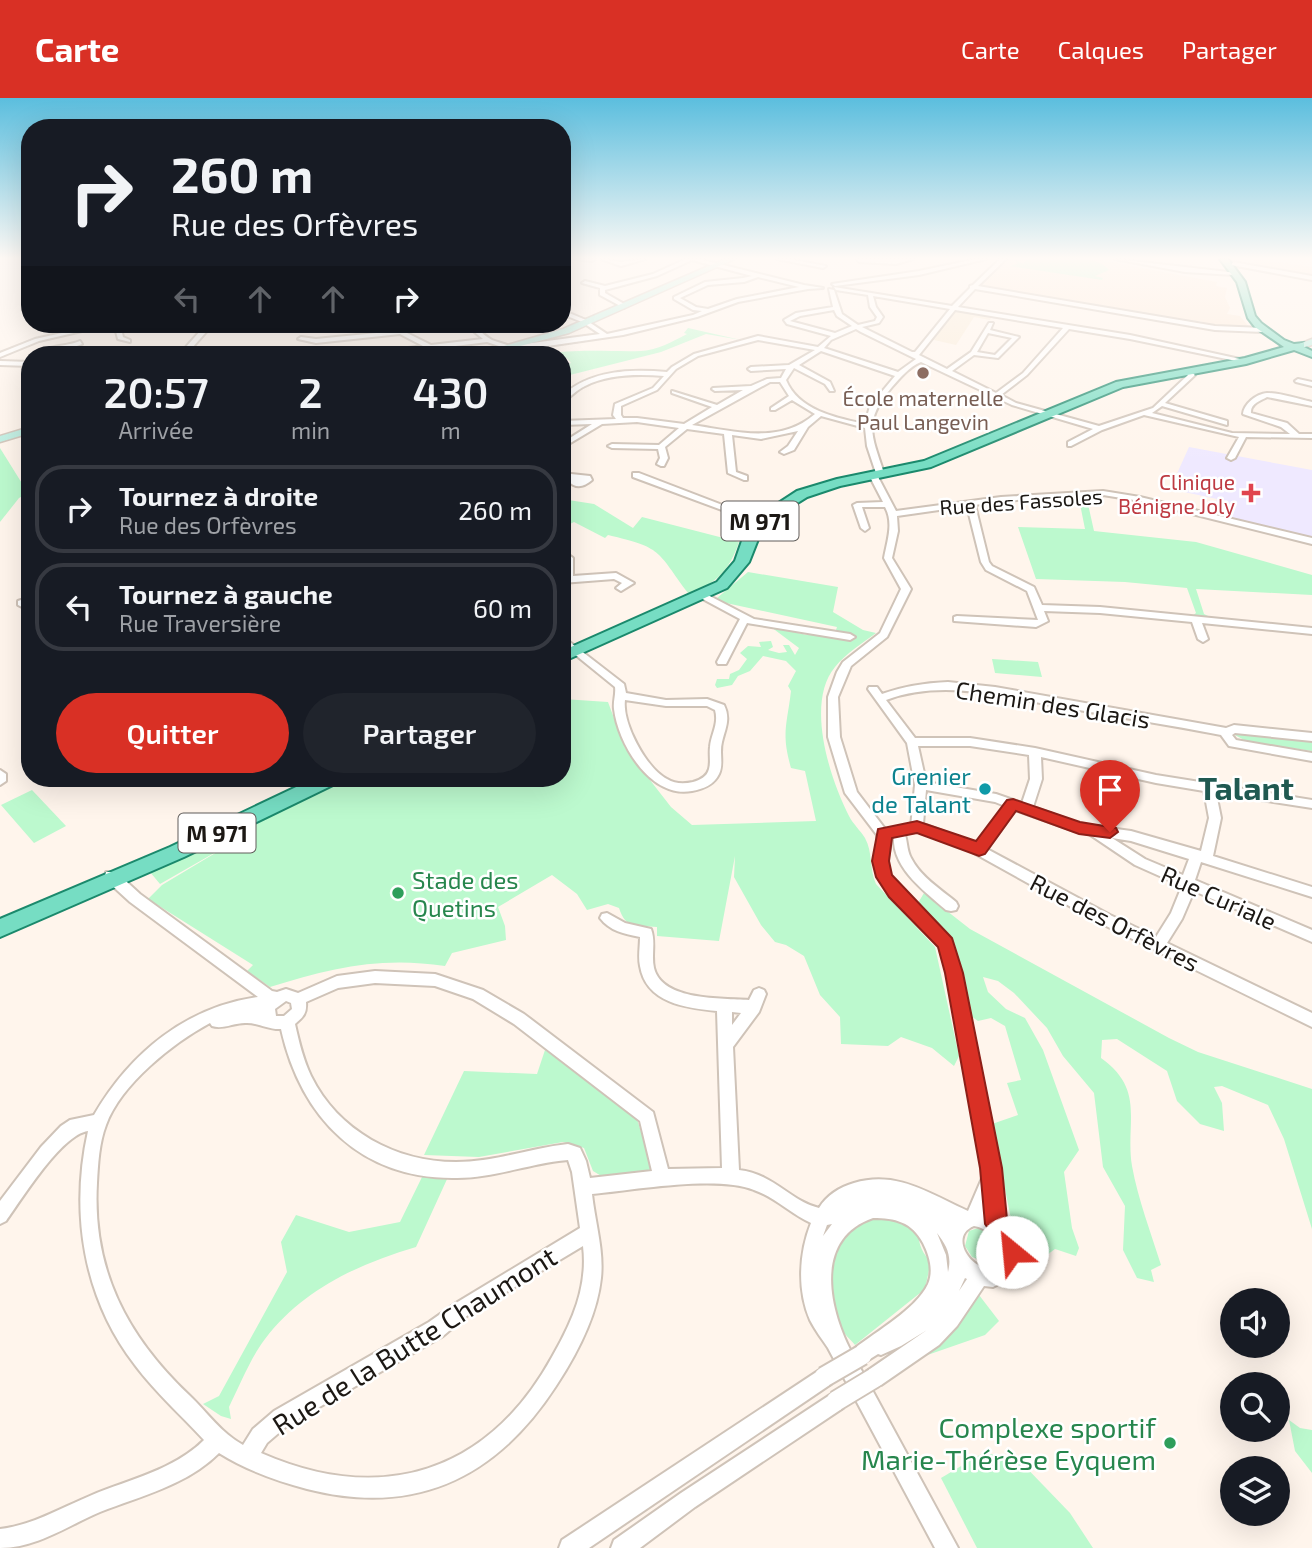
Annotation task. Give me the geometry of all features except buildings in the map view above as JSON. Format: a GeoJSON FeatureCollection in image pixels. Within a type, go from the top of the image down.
{"type":"FeatureCollection","features":[{"type":"Feature","properties":{"kind":"main road"},"geometry":{"type":"LineString","coordinates":[[1261,327],[1265,331],[1306,348]]}},
{"type":"Feature","properties":{"kind":"main road"},"geometry":{"type":"LineString","coordinates":[[1267,327],[1280,337],[1306,348]]}},
{"type":"Feature","properties":{"kind":"main road","name":"M 971"},"geometry":{"type":"LineString","coordinates":[[571,653],[722,585],[737,570],[753,531],[761,521],[802,494],[926,464],[1120,384],[1306,348]]}},
{"type":"Feature","properties":{"kind":"main road","name":"M 971"},"geometry":{"type":"LineString","coordinates":[[0,918],[177,852],[314,787]]}},
{"type":"Feature","properties":{"kind":"main road","name":"M 971"},"geometry":{"type":"LineString","coordinates":[[0,928],[117,876]]}},
{"type":"Feature","properties":{"kind":"street"},"geometry":{"type":"LineString","coordinates":[[592,327],[605,335]]}},
{"type":"Feature","properties":{"kind":"street"},"geometry":{"type":"LineString","coordinates":[[534,346],[646,327]]}},
{"type":"Feature","properties":{"kind":"street"},"geometry":{"type":"LineString","coordinates":[[803,327],[835,335]]}},
{"type":"Feature","properties":{"kind":"street"},"geometry":{"type":"LineString","coordinates":[[866,426],[820,413],[791,398],[784,388],[783,380],[792,366],[835,335],[855,327],[1014,404],[1098,428]]}},
{"type":"Feature","properties":{"kind":"street"},"geometry":{"type":"LineString","coordinates":[[910,354],[920,351],[939,327]]}},
{"type":"Feature","properties":{"kind":"street"},"geometry":{"type":"LineString","coordinates":[[947,372],[973,353],[989,327]]}},
{"type":"Feature","properties":{"kind":"street"},"geometry":{"type":"LineString","coordinates":[[996,396],[1025,374],[1067,327],[1246,361]]}},
{"type":"Feature","properties":{"kind":"street"},"geometry":{"type":"LineString","coordinates":[[1207,327],[1265,331]]}},
{"type":"Feature","properties":{"kind":"street"},"geometry":{"type":"LineString","coordinates":[[973,353],[996,356],[1016,337],[987,331]]}},
{"type":"Feature","properties":{"kind":"street"},"geometry":{"type":"LineString","coordinates":[[24,346],[74,333]]}},
{"type":"Feature","properties":{"kind":"street"},"geometry":{"type":"LineString","coordinates":[[119,333],[120,338],[128,341]]}},
{"type":"Feature","properties":{"kind":"street"},"geometry":{"type":"LineString","coordinates":[[301,339],[322,340],[391,333]]}},
{"type":"Feature","properties":{"kind":"street"},"geometry":{"type":"LineString","coordinates":[[403,333],[427,346]]}},
{"type":"Feature","properties":{"kind":"street"},"geometry":{"type":"LineString","coordinates":[[481,333],[487,340]]}},
{"type":"Feature","properties":{"kind":"street"},"geometry":{"type":"LineString","coordinates":[[445,346],[487,340],[516,346],[556,333]]}},
{"type":"Feature","properties":{"kind":"street"},"geometry":{"type":"LineString","coordinates":[[620,419],[617,405],[655,388],[674,368],[696,355],[758,338],[819,349],[899,375]]}},
{"type":"Feature","properties":{"kind":"street"},"geometry":{"type":"LineString","coordinates":[[74,346],[80,343]]}},
{"type":"Feature","properties":{"kind":"street"},"geometry":{"type":"LineString","coordinates":[[0,352],[21,347]]}},
{"type":"Feature","properties":{"kind":"street"},"geometry":{"type":"LineString","coordinates":[[922,359],[910,364],[876,400],[867,416],[866,426],[877,474],[893,514],[894,531],[888,558],[906,589],[884,635],[842,672],[833,697],[832,719],[834,737],[851,793],[903,841],[901,850],[908,865],[951,905]]}},
{"type":"Feature","properties":{"kind":"street"},"geometry":{"type":"LineString","coordinates":[[0,363],[21,363]]}},
{"type":"Feature","properties":{"kind":"street"},"geometry":{"type":"LineString","coordinates":[[751,369],[792,366],[828,383],[832,390]]}},
{"type":"Feature","properties":{"kind":"street"},"geometry":{"type":"LineString","coordinates":[[571,392],[606,378],[639,371],[670,374]]}},
{"type":"Feature","properties":{"kind":"street"},"geometry":{"type":"LineString","coordinates":[[1071,444],[1098,428],[1145,413],[1161,404],[1192,375],[1188,371]]}},
{"type":"Feature","properties":{"kind":"street"},"geometry":{"type":"LineString","coordinates":[[661,464],[664,458],[661,447],[664,442],[685,427],[769,380],[783,380]]}},
{"type":"Feature","properties":{"kind":"street"},"geometry":{"type":"LineString","coordinates":[[1298,381],[1312,384]]}},
{"type":"Feature","properties":{"kind":"street"},"geometry":{"type":"LineString","coordinates":[[715,389],[755,388]]}},
{"type":"Feature","properties":{"kind":"street"},"geometry":{"type":"LineString","coordinates":[[674,392],[720,408]]}},
{"type":"Feature","properties":{"kind":"street"},"geometry":{"type":"LineString","coordinates":[[1297,436],[1284,425],[1247,413],[1250,404],[1269,395],[1312,404]]}},
{"type":"Feature","properties":{"kind":"street"},"geometry":{"type":"LineString","coordinates":[[773,409],[791,398]]}},
{"type":"Feature","properties":{"kind":"street"},"geometry":{"type":"LineString","coordinates":[[1161,404],[1224,423]]}},
{"type":"Feature","properties":{"kind":"street"},"geometry":{"type":"LineString","coordinates":[[784,452],[791,448],[805,426],[820,413]]}},
{"type":"Feature","properties":{"kind":"street"},"geometry":{"type":"LineString","coordinates":[[1145,413],[1243,436],[1312,436]]}},
{"type":"Feature","properties":{"kind":"street"},"geometry":{"type":"LineString","coordinates":[[649,421],[662,414]]}},
{"type":"Feature","properties":{"kind":"street"},"geometry":{"type":"LineString","coordinates":[[571,423],[620,419],[728,434],[769,436],[805,426]]}},
{"type":"Feature","properties":{"kind":"street"},"geometry":{"type":"LineString","coordinates":[[571,440],[602,421]]}},
{"type":"Feature","properties":{"kind":"street"},"geometry":{"type":"LineString","coordinates":[[0,439],[21,433]]}},
{"type":"Feature","properties":{"kind":"street"},"geometry":{"type":"LineString","coordinates":[[728,434],[732,472],[744,478]]}},
{"type":"Feature","properties":{"kind":"street"},"geometry":{"type":"LineString","coordinates":[[1231,458],[1243,436]]}},
{"type":"Feature","properties":{"kind":"street"},"geometry":{"type":"LineString","coordinates":[[612,446],[661,447]]}},
{"type":"Feature","properties":{"kind":"street"},"geometry":{"type":"LineString","coordinates":[[636,475],[761,521]]}},
{"type":"Feature","properties":{"kind":"street","name":"Rue des Fassoles"},"geometry":{"type":"LineString","coordinates":[[893,514],[1079,492],[1119,494],[1312,541]]}},
{"type":"Feature","properties":{"kind":"street"},"geometry":{"type":"LineString","coordinates":[[957,619],[1041,623],[1039,608],[1031,589],[989,568],[985,562],[970,503]]}},
{"type":"Feature","properties":{"kind":"street"},"geometry":{"type":"LineString","coordinates":[[865,528],[857,505],[888,504]]}},
{"type":"Feature","properties":{"kind":"street"},"geometry":{"type":"LineString","coordinates":[[571,580],[616,576],[629,583],[621,588]]}},
{"type":"Feature","properties":{"kind":"street"},"geometry":{"type":"LineString","coordinates":[[702,595],[745,618],[850,637]]}},
{"type":"Feature","properties":{"kind":"street"},"geometry":{"type":"LineString","coordinates":[[1039,608],[1312,631]]}},
{"type":"Feature","properties":{"kind":"street"},"geometry":{"type":"LineString","coordinates":[[722,663],[745,618]]}},
{"type":"Feature","properties":{"kind":"street"},"geometry":{"type":"LineString","coordinates":[[1196,620],[1203,639]]}},
{"type":"Feature","properties":{"kind":"street"},"geometry":{"type":"LineString","coordinates":[[571,655],[620,686],[623,696],[619,706],[631,742],[654,778],[664,784],[683,788],[699,785],[712,777],[716,768],[715,746],[723,720],[720,708],[704,702],[670,704],[637,696],[623,696]]}},
{"type":"Feature","properties":{"kind":"street","name":"Chemin des Glacis"},"geometry":{"type":"LineString","coordinates":[[912,741],[876,693],[911,688],[982,690],[1227,732]]}},
{"type":"Feature","properties":{"kind":"street"},"geometry":{"type":"LineString","coordinates":[[1312,737],[1234,729],[1227,732],[1226,736],[1233,743],[1312,757]]}},
{"type":"Feature","properties":{"kind":"street"},"geometry":{"type":"LineString","coordinates":[[960,1261],[980,1277],[997,1277],[1007,1270],[1011,1261],[1009,1242],[996,1224],[991,1168],[946,943],[895,892],[884,877],[881,861],[892,833],[917,827],[921,785],[912,741],[970,742],[1035,751],[1209,788],[1312,804]]}},
{"type":"Feature","properties":{"kind":"street"},"geometry":{"type":"LineString","coordinates":[[1026,808],[1036,779],[1035,751]]}},
{"type":"Feature","properties":{"kind":"street"},"geometry":{"type":"LineString","coordinates":[[0,774],[0,781]]}},
{"type":"Feature","properties":{"kind":"street"},"geometry":{"type":"LineString","coordinates":[[921,785],[979,794],[1093,832],[1131,836],[1312,892]]}},
{"type":"Feature","properties":{"kind":"street"},"geometry":{"type":"LineString","coordinates":[[1158,945],[1177,915],[1214,818],[1209,788]]}},
{"type":"Feature","properties":{"kind":"street"},"geometry":{"type":"LineString","coordinates":[[979,850],[1013,804]]}},
{"type":"Feature","properties":{"kind":"street","name":"Rue des Orfèvres"},"geometry":{"type":"LineString","coordinates":[[917,827],[953,838],[979,850],[1158,945],[1312,1020]]}},
{"type":"Feature","properties":{"kind":"street","name":"Rue Curiale"},"geometry":{"type":"LineString","coordinates":[[1093,832],[1140,862],[1312,936]]}},
{"type":"Feature","properties":{"kind":"street"},"geometry":{"type":"LineString","coordinates":[[117,876],[274,1000]]}},
{"type":"Feature","properties":{"kind":"street"},"geometry":{"type":"LineString","coordinates":[[607,918],[622,928],[646,933],[648,973],[663,992],[688,1001],[724,1004],[756,1001]]}},
{"type":"Feature","properties":{"kind":"street"},"geometry":{"type":"LineString","coordinates":[[288,1022],[306,1083],[335,1122],[369,1151],[404,1164],[449,1170],[485,1167],[568,1152],[574,1154],[578,1161],[589,1232],[592,1280],[582,1315],[545,1387],[522,1419],[478,1457],[426,1482],[381,1490],[314,1482],[248,1456],[218,1440],[204,1422],[146,1366],[109,1305],[99,1278],[88,1204],[90,1159],[98,1123],[107,1105],[131,1073],[161,1047],[193,1026],[222,1012],[286,995],[298,999],[337,982],[386,977],[435,980],[478,993],[519,1019],[647,1117],[662,1178]]}},
{"type":"Feature","properties":{"kind":"street"},"geometry":{"type":"LineString","coordinates":[[193,1026],[246,1016],[277,1024],[288,1022],[299,1011],[298,999]]}},
{"type":"Feature","properties":{"kind":"street"},"geometry":{"type":"LineString","coordinates":[[269,1020],[266,1013],[274,1000]]}},
{"type":"Feature","properties":{"kind":"street"},"geometry":{"type":"LineString","coordinates":[[726,1045],[756,1001]]}},
{"type":"Feature","properties":{"kind":"street"},"geometry":{"type":"LineString","coordinates":[[724,1004],[731,1178]]}},
{"type":"Feature","properties":{"kind":"street"},"geometry":{"type":"LineString","coordinates":[[0,1215],[68,1131],[79,1125],[98,1123]]}},
{"type":"Feature","properties":{"kind":"street"},"geometry":{"type":"LineString","coordinates":[[953,1239],[958,1224],[969,1218],[985,1195],[991,1168]]}},
{"type":"Feature","properties":{"kind":"street"},"geometry":{"type":"LineString","coordinates":[[570,1548],[824,1377],[862,1354],[902,1336],[932,1315],[953,1286],[960,1261],[953,1239],[938,1219],[927,1210],[894,1199],[862,1200],[836,1214],[820,1217],[750,1179],[662,1178],[582,1187]]}},
{"type":"Feature","properties":{"kind":"street"},"geometry":{"type":"LineString","coordinates":[[947,1548],[835,1341],[817,1315],[811,1286],[813,1236],[820,1217],[848,1194],[881,1187],[916,1195],[969,1218],[996,1224]]}},
{"type":"Feature","properties":{"kind":"street"},"geometry":{"type":"LineString","coordinates":[[825,1297],[822,1268],[826,1253],[838,1231],[853,1216],[868,1210],[891,1209],[910,1214],[925,1227],[939,1258],[936,1288],[921,1307],[862,1354]]}},
{"type":"Feature","properties":{"kind":"street"},"geometry":{"type":"LineString","coordinates":[[820,1217],[818,1268],[835,1341]]}},
{"type":"Feature","properties":{"kind":"street","name":"Rue de la Butte Chaumont"},"geometry":{"type":"LineString","coordinates":[[248,1456],[260,1436],[281,1418],[436,1329],[462,1309],[589,1232]]}},
{"type":"Feature","properties":{"kind":"street"},"geometry":{"type":"LineString","coordinates":[[622,1548],[688,1500],[932,1338],[950,1319],[980,1277]]}},
{"type":"Feature","properties":{"kind":"street"},"geometry":{"type":"LineString","coordinates":[[0,1541],[49,1527],[79,1511],[144,1485],[195,1460],[218,1440]]}},
{"type":"Feature","properties":{"kind":"shaded area"},"geometry":{"type":"Polygon","coordinates":[[[943,327],[968,327],[956,345],[934,340],[943,327]]]}},
{"type":"Feature","properties":{"kind":"shaded area","name":"Clinique Bénigne Joly"},"geometry":{"type":"Polygon","coordinates":[[[1189,447],[1312,470],[1312,538],[1213,514],[1217,499],[1170,489],[1189,447]]]}},
{"type":"Feature","properties":{"kind":"green space"},"geometry":{"type":"Polygon","coordinates":[[[688,328],[741,340],[706,334],[661,352],[571,375],[571,352],[646,351],[687,334],[684,333],[688,328]]]}},
{"type":"Feature","properties":{"kind":"green space"},"geometry":{"type":"Polygon","coordinates":[[[0,448],[21,482],[21,497],[0,522],[0,448]]]}},
{"type":"Feature","properties":{"kind":"green space"},"geometry":{"type":"Polygon","coordinates":[[[1086,495],[1094,531],[1196,542],[1312,575],[1312,595],[1196,589],[1204,614],[1212,618],[1192,616],[1196,613],[1187,588],[1125,582],[1036,579],[1018,527],[1085,529],[1079,499],[1074,496],[1086,495]]]}},
{"type":"Feature","properties":{"kind":"green space"},"geometry":{"type":"Polygon","coordinates":[[[571,500],[594,504],[633,528],[642,517],[739,542],[721,575],[698,590],[688,593],[663,559],[649,548],[608,535],[605,538],[574,522],[571,524],[571,500]]]}},
{"type":"Feature","properties":{"kind":"green space"},"geometry":{"type":"Polygon","coordinates":[[[748,572],[838,587],[833,612],[863,630],[876,633],[839,662],[826,682],[821,720],[824,741],[828,762],[842,800],[867,843],[876,884],[935,947],[959,1056],[954,1066],[932,1048],[901,1037],[888,1046],[841,1044],[840,1017],[820,995],[804,956],[775,942],[761,925],[734,877],[735,856],[719,941],[657,936],[657,927],[633,925],[625,920],[619,908],[608,904],[587,910],[577,894],[552,875],[498,907],[505,926],[506,940],[452,953],[445,966],[377,963],[335,969],[270,987],[247,971],[253,965],[148,899],[162,885],[237,840],[160,884],[150,872],[319,787],[571,787],[571,700],[608,702],[625,748],[671,807],[692,825],[816,821],[805,771],[791,768],[786,746],[791,691],[788,686],[796,671],[786,661],[763,656],[750,671],[738,676],[732,685],[717,688],[715,685],[717,679],[729,679],[730,674],[739,670],[747,659],[740,653],[748,646],[761,647],[759,642],[771,641],[773,647],[768,650],[787,652],[783,645],[789,645],[795,655],[799,648],[771,627],[807,635],[810,632],[835,633],[837,627],[726,603],[717,598],[748,572]]]}},
{"type":"Feature","properties":{"kind":"green space"},"geometry":{"type":"Polygon","coordinates":[[[992,659],[1038,662],[1042,677],[995,673],[992,659]]]}},
{"type":"Feature","properties":{"kind":"green space"},"geometry":{"type":"Polygon","coordinates":[[[1237,732],[1312,740],[1312,751],[1246,741],[1233,734],[1237,732]]]}},
{"type":"Feature","properties":{"kind":"green space"},"geometry":{"type":"Polygon","coordinates":[[[32,790],[66,826],[34,843],[1,805],[32,790]]]}},
{"type":"Feature","properties":{"kind":"green space"},"geometry":{"type":"Polygon","coordinates":[[[924,893],[970,929],[1169,1038],[1198,1052],[1312,1089],[1312,1229],[1284,1139],[1268,1105],[1222,1086],[1214,1087],[1222,1103],[1224,1131],[1200,1124],[1177,1101],[1167,1071],[1117,1039],[1102,1040],[1101,1058],[1115,1070],[1129,1095],[1132,1166],[1161,1265],[1151,1270],[1154,1282],[1137,1278],[1123,1250],[1125,1206],[1103,1167],[1094,1093],[1063,1056],[1047,1028],[1014,993],[998,981],[983,977],[988,992],[1006,1009],[1025,1018],[1043,1050],[1079,1150],[1064,1172],[1072,1228],[1079,1248],[1076,1256],[1055,1249],[1032,1266],[1025,1264],[1016,1244],[992,1124],[1018,1115],[1007,1083],[1021,1080],[1005,1026],[991,1018],[978,1021],[964,1011],[948,936],[918,903],[924,893]]]}},
{"type":"Feature","properties":{"kind":"green space"},"geometry":{"type":"Polygon","coordinates":[[[545,1050],[637,1119],[652,1167],[650,1170],[603,1177],[593,1171],[584,1148],[563,1142],[479,1157],[424,1155],[464,1071],[537,1074],[545,1050]]]}},
{"type":"Feature","properties":{"kind":"green space"},"geometry":{"type":"Polygon","coordinates":[[[423,1175],[448,1177],[416,1247],[352,1271],[296,1306],[265,1339],[255,1355],[229,1407],[231,1419],[203,1404],[219,1396],[287,1272],[281,1242],[296,1215],[349,1232],[400,1222],[423,1175]]]}},
{"type":"Feature","properties":{"kind":"green space"},"geometry":{"type":"Polygon","coordinates":[[[872,1215],[897,1215],[919,1227],[920,1246],[931,1261],[925,1289],[855,1345],[841,1328],[831,1298],[831,1264],[835,1248],[843,1234],[854,1223],[872,1215]]]}},
{"type":"Feature","properties":{"kind":"green space"},"geometry":{"type":"Polygon","coordinates":[[[978,1228],[988,1231],[998,1246],[996,1257],[988,1263],[972,1257],[965,1246],[969,1231],[978,1228]]]}},
{"type":"Feature","properties":{"kind":"green space"},"geometry":{"type":"Polygon","coordinates":[[[979,1295],[999,1321],[985,1335],[916,1359],[979,1295]]]}},
{"type":"Feature","properties":{"kind":"green space"},"geometry":{"type":"Polygon","coordinates":[[[1290,1421],[1300,1428],[1312,1430],[1312,1473],[1295,1451],[1290,1421]]]}},
{"type":"Feature","properties":{"kind":"green space"},"geometry":{"type":"Polygon","coordinates":[[[983,1453],[1017,1458],[1070,1513],[1093,1548],[977,1548],[941,1478],[983,1453]]]}},
{"type":"Feature","properties":{"kind":"place","name":"École maternelle Paul Langevin"},"geometry":{"type":"Point","coordinates":[923,373]}},
{"type":"Feature","properties":{"kind":"place","name":"Clinique Bénigne Joly"},"geometry":{"type":"Point","coordinates":[1251,493]}},
{"type":"Feature","properties":{"kind":"place","name":"Grenier de Talant"},"geometry":{"type":"Point","coordinates":[985,789]}},
{"type":"Feature","properties":{"kind":"place","name":"Stade des Quetins"},"geometry":{"type":"Point","coordinates":[398,893]}},
{"type":"Feature","properties":{"kind":"place","name":"Complexe sportif Marie-Thérèse Eyquem"},"geometry":{"type":"Point","coordinates":[1170,1443]}},
{"type":"Feature","properties":{"kind":"district","name":"Talant"},"geometry":{"type":"Point","coordinates":[1246,787]}},
{"type":"Feature","properties":{"kind":"route"},"geometry":{"type":"LineString","coordinates":[[1012,1252],[1004,1232],[996,1224],[991,1168],[946,943],[895,892],[884,877],[881,868],[884,834],[900,833],[917,827],[953,838],[979,850],[1013,804],[1079,828],[1093,832],[1110,832]]}}]}
